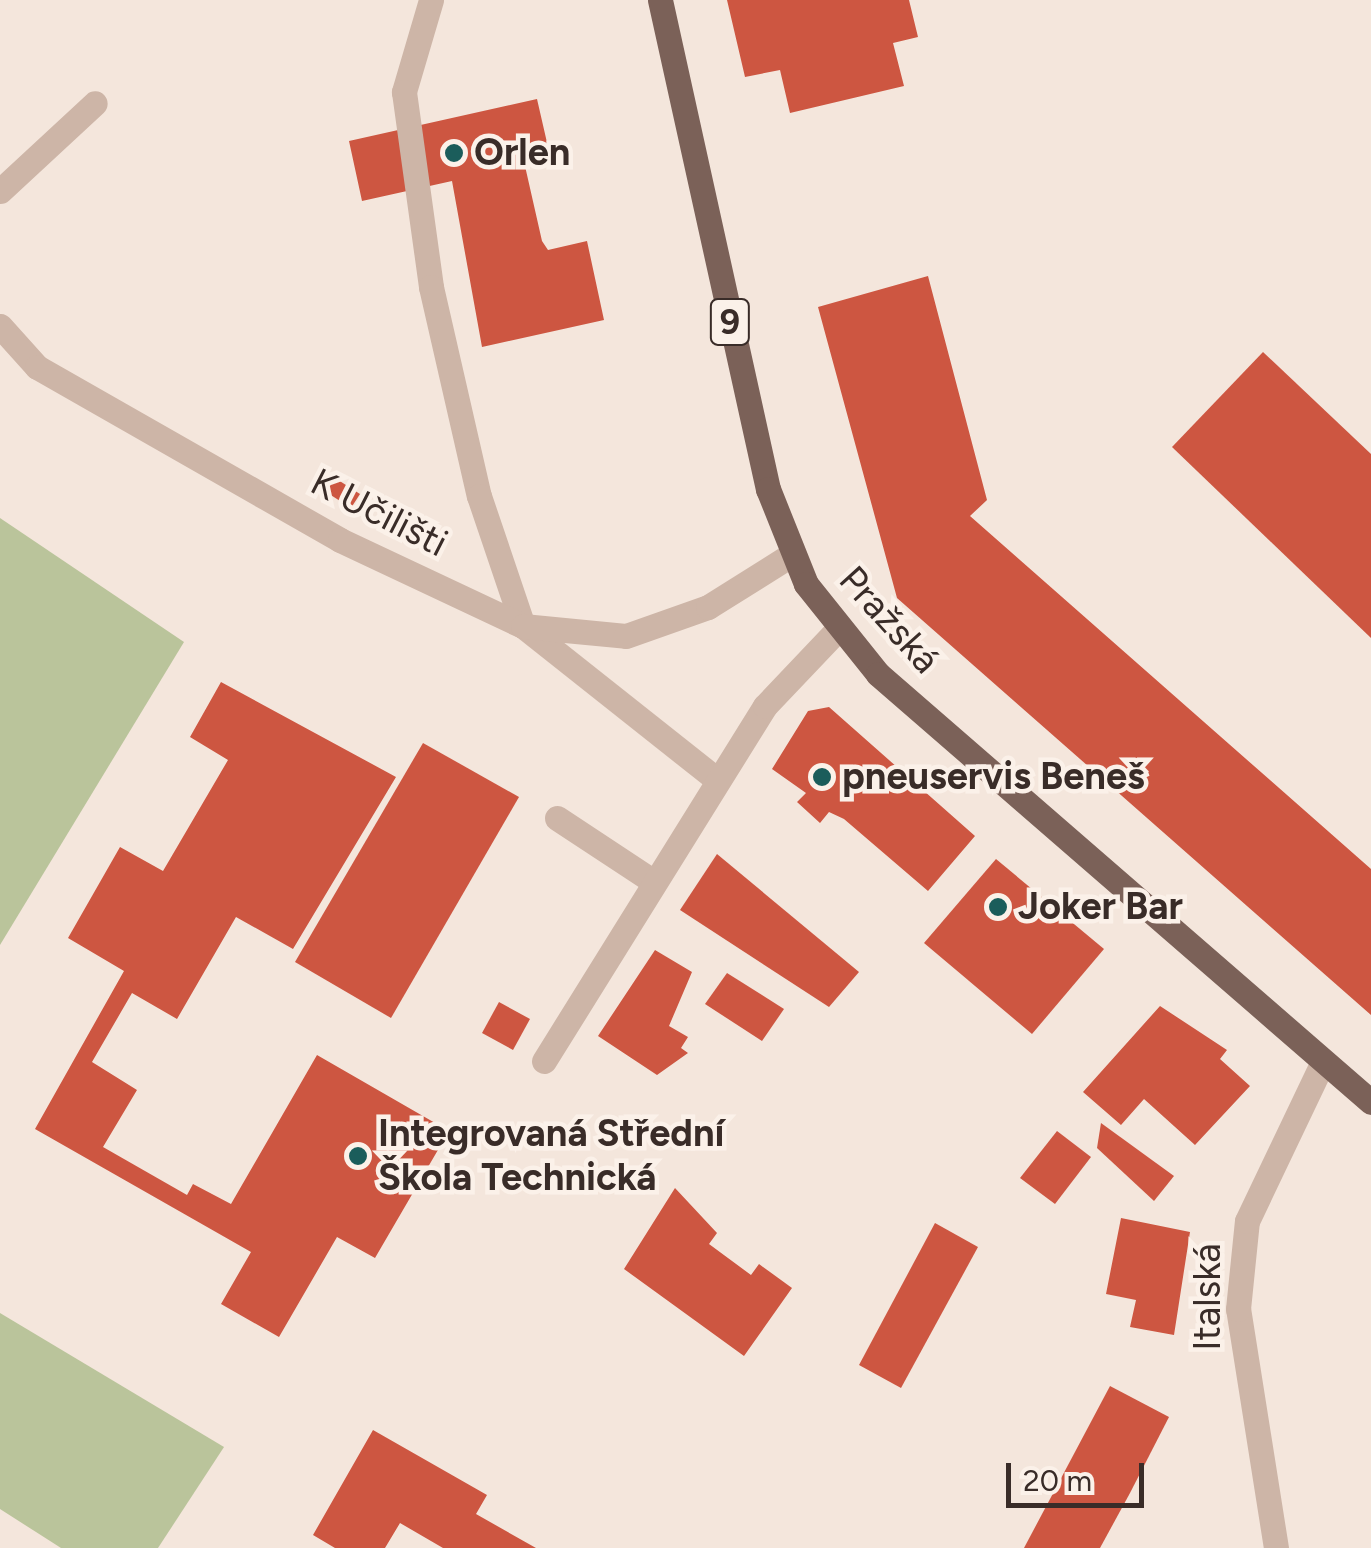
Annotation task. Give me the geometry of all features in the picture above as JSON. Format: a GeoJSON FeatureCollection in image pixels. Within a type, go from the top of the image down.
{"type":"FeatureCollection","features":[{"type":"Feature","properties":{"kind":"main road","name":"Pražská"},"geometry":{"type":"LineString","coordinates":[[660,0],[768,488],[790,555],[838,629],[878,674],[1371,1102]]}},
{"type":"Feature","properties":{"kind":"street"},"geometry":{"type":"LineString","coordinates":[[431,0],[404,92],[431,288],[480,496],[523,626],[626,636],[708,607],[790,555]]}},
{"type":"Feature","properties":{"kind":"street"},"geometry":{"type":"LineString","coordinates":[[0,190],[95,102]]}},
{"type":"Feature","properties":{"kind":"street","name":"K Učilišti"},"geometry":{"type":"LineString","coordinates":[[0,326],[37,367],[340,540],[523,626],[717,780]]}},
{"type":"Feature","properties":{"kind":"street"},"geometry":{"type":"LineString","coordinates":[[544,1062],[765,706],[838,629]]}},
{"type":"Feature","properties":{"kind":"street"},"geometry":{"type":"LineString","coordinates":[[557,818],[654,882]]}},
{"type":"Feature","properties":{"kind":"street","name":"Italská"},"geometry":{"type":"LineString","coordinates":[[1276,1548],[1238,1308],[1245,1238],[1269,1167],[1324,1062]]}},
{"type":"Feature","properties":{"kind":"green space"},"geometry":{"type":"Polygon","coordinates":[[[0,518],[184,642],[0,945],[0,518]]]}},
{"type":"Feature","properties":{"kind":"green space"},"geometry":{"type":"Polygon","coordinates":[[[0,1313],[224,1447],[158,1548],[61,1548],[0,1509],[0,1313]]]}},
{"type":"Feature","properties":{"kind":"building"},"geometry":{"type":"Polygon","coordinates":[[[727,0],[909,0],[918,37],[893,43],[904,86],[790,113],[780,70],[745,77],[727,0]]]}},
{"type":"Feature","properties":{"kind":"building"},"geometry":{"type":"Polygon","coordinates":[[[537,99],[551,160],[525,166],[542,241],[548,250],[587,241],[604,320],[482,347],[452,181],[362,201],[349,141],[537,99]]]}},
{"type":"Feature","properties":{"kind":"building"},"geometry":{"type":"Polygon","coordinates":[[[928,276],[987,500],[970,516],[1371,869],[1371,1015],[897,598],[818,307],[928,276]]]}},
{"type":"Feature","properties":{"kind":"building"},"geometry":{"type":"Polygon","coordinates":[[[1263,352],[1371,454],[1371,638],[1172,447],[1263,352]]]}},
{"type":"Feature","properties":{"kind":"building"},"geometry":{"type":"Polygon","coordinates":[[[335,478],[360,494],[351,508],[326,492],[335,478]]]}},
{"type":"Feature","properties":{"kind":"building"},"geometry":{"type":"Polygon","coordinates":[[[221,682],[396,777],[293,949],[236,917],[177,1019],[132,993],[92,1062],[137,1090],[103,1147],[187,1195],[193,1184],[231,1204],[317,1055],[449,1131],[375,1258],[337,1237],[279,1337],[221,1304],[251,1252],[35,1129],[124,971],[68,938],[120,847],[163,871],[228,760],[190,737],[221,682]]]}},
{"type":"Feature","properties":{"kind":"building"},"geometry":{"type":"Polygon","coordinates":[[[829,707],[975,836],[928,891],[844,819],[829,812],[820,823],[797,802],[806,793],[772,769],[808,711],[829,707]]]}},
{"type":"Feature","properties":{"kind":"building"},"geometry":{"type":"Polygon","coordinates":[[[423,743],[519,797],[391,1018],[295,962],[423,743]]]}},
{"type":"Feature","properties":{"kind":"building"},"geometry":{"type":"Polygon","coordinates":[[[717,854],[859,972],[829,1007],[680,910],[717,854]]]}},
{"type":"Feature","properties":{"kind":"building"},"geometry":{"type":"Polygon","coordinates":[[[996,859],[1104,949],[1032,1034],[924,943],[996,859]]]}},
{"type":"Feature","properties":{"kind":"building"},"geometry":{"type":"Polygon","coordinates":[[[655,950],[692,972],[669,1026],[688,1037],[681,1048],[688,1053],[657,1075],[598,1036],[655,950]]]}},
{"type":"Feature","properties":{"kind":"building"},"geometry":{"type":"Polygon","coordinates":[[[727,973],[784,1009],[762,1041],[705,1004],[727,973]]]}},
{"type":"Feature","properties":{"kind":"building"},"geometry":{"type":"Polygon","coordinates":[[[499,1002],[530,1019],[513,1050],[482,1033],[499,1002]]]}},
{"type":"Feature","properties":{"kind":"building"},"geometry":{"type":"Polygon","coordinates":[[[1160,1006],[1227,1050],[1220,1059],[1250,1086],[1195,1145],[1144,1099],[1121,1125],[1083,1092],[1160,1006]]]}},
{"type":"Feature","properties":{"kind":"building"},"geometry":{"type":"Polygon","coordinates":[[[1101,1123],[1174,1176],[1154,1201],[1097,1148],[1101,1123]]]}},
{"type":"Feature","properties":{"kind":"building"},"geometry":{"type":"Polygon","coordinates":[[[1057,1131],[1091,1157],[1055,1204],[1020,1178],[1057,1131]]]}},
{"type":"Feature","properties":{"kind":"building"},"geometry":{"type":"Polygon","coordinates":[[[675,1188],[717,1233],[709,1244],[751,1275],[759,1264],[792,1288],[744,1356],[624,1269],[675,1188]]]}},
{"type":"Feature","properties":{"kind":"building"},"geometry":{"type":"Polygon","coordinates":[[[1121,1218],[1190,1232],[1174,1335],[1130,1327],[1136,1300],[1106,1294],[1121,1218]]]}},
{"type":"Feature","properties":{"kind":"building"},"geometry":{"type":"Polygon","coordinates":[[[935,1223],[978,1247],[901,1388],[859,1365],[935,1223]]]}},
{"type":"Feature","properties":{"kind":"building"},"geometry":{"type":"Polygon","coordinates":[[[1110,1386],[1169,1417],[1130,1493],[1100,1548],[1024,1548],[1110,1386]]]}},
{"type":"Feature","properties":{"kind":"building"},"geometry":{"type":"Polygon","coordinates":[[[373,1430],[487,1495],[476,1514],[536,1548],[443,1548],[400,1523],[385,1548],[335,1548],[313,1535],[373,1430]]]}},
{"type":"Feature","properties":{"kind":"place","name":"Orlen"},"geometry":{"type":"Point","coordinates":[454,153]}},
{"type":"Feature","properties":{"kind":"place","name":"pneuservis Beneš"},"geometry":{"type":"Point","coordinates":[822,777]}},
{"type":"Feature","properties":{"kind":"place","name":"Joker Bar"},"geometry":{"type":"Point","coordinates":[998,907]}},
{"type":"Feature","properties":{"kind":"place","name":"Integrovaná Střední Škola Technická"},"geometry":{"type":"Point","coordinates":[358,1156]}}]}
